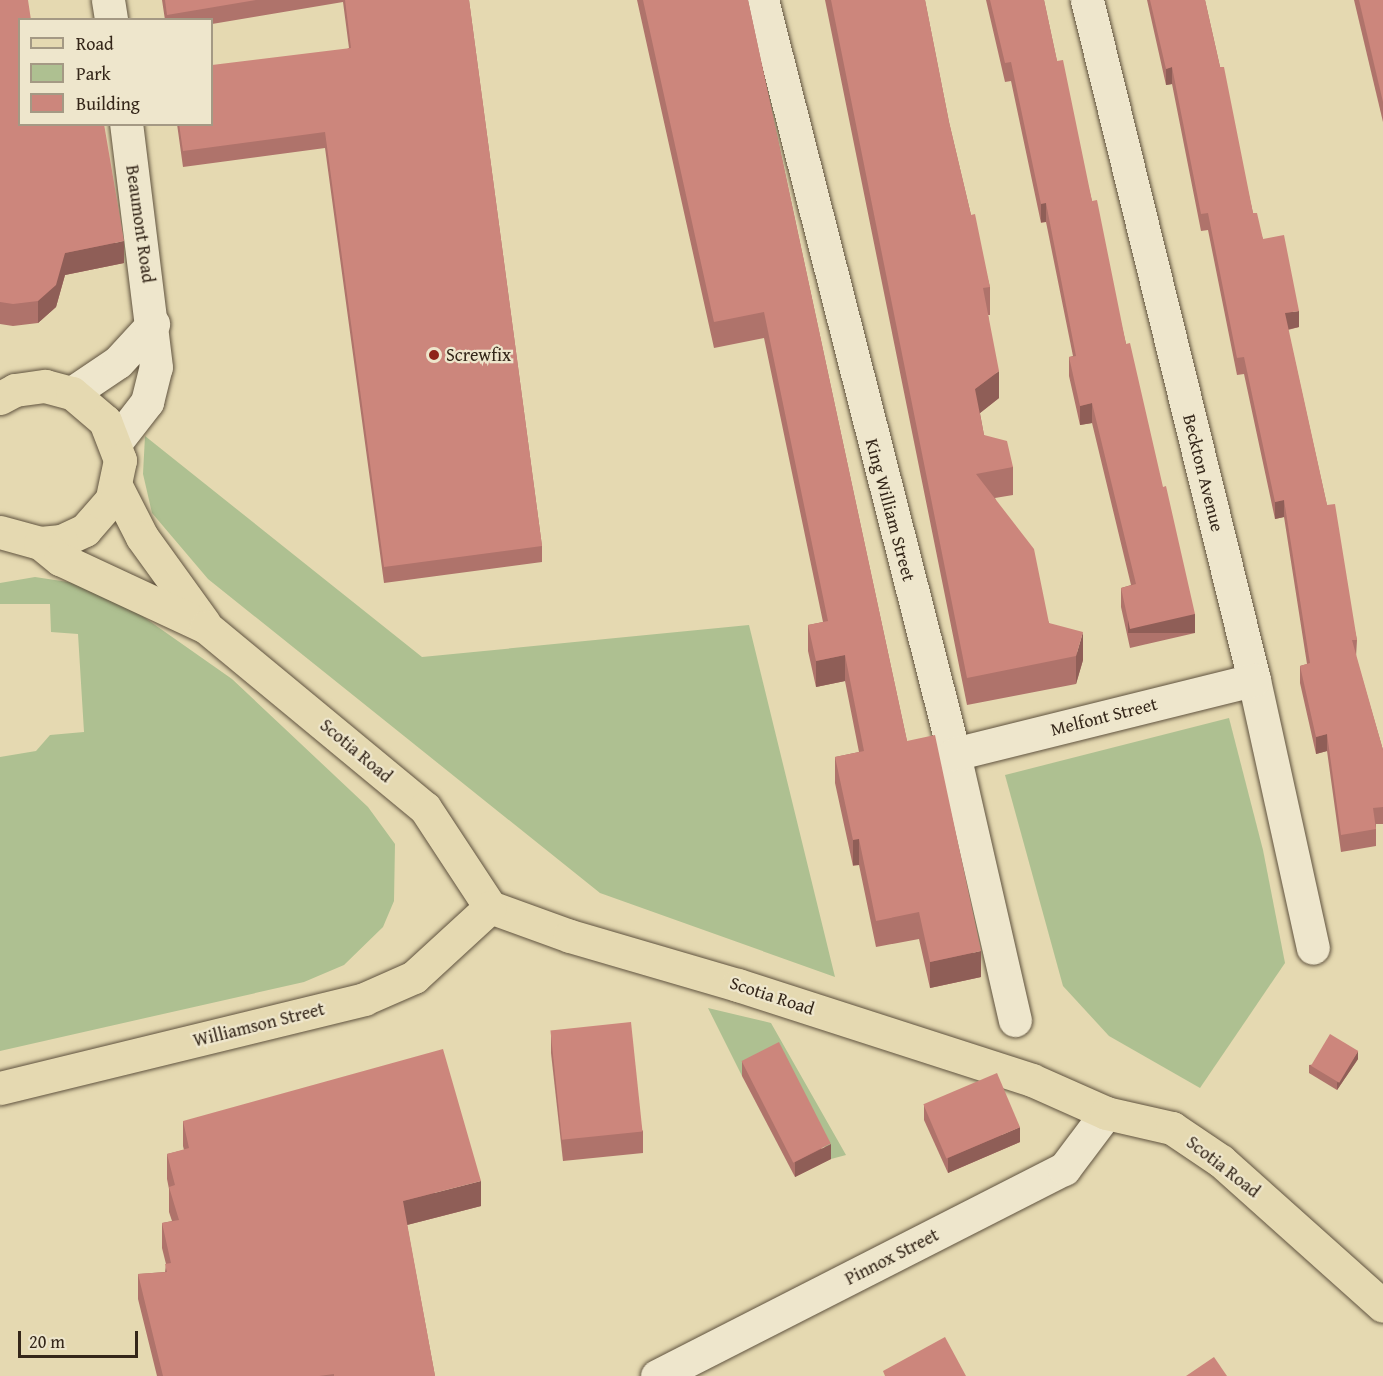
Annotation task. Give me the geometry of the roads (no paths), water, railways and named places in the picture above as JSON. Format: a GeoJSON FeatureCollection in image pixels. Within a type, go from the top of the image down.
{"type":"FeatureCollection","features":[{"type":"Feature","properties":{"kind":"main road"},"geometry":{"type":"LineString","coordinates":[[0,379],[59,390],[95,408],[116,442],[120,460],[116,486],[103,513],[85,530],[61,541],[40,543],[0,532]]}},
{"type":"Feature","properties":{"kind":"main road"},"geometry":{"type":"LineString","coordinates":[[0,398],[15,390],[59,390]]}},
{"type":"Feature","properties":{"kind":"main road","name":"Scotia Road"},"geometry":{"type":"LineString","coordinates":[[116,486],[142,537],[206,627]]}},
{"type":"Feature","properties":{"kind":"main road","name":"Scotia Road"},"geometry":{"type":"LineString","coordinates":[[40,543],[60,559],[206,627],[425,808],[490,907],[570,936],[738,985],[1032,1080],[1106,1113],[1172,1128],[1221,1161],[1383,1306]]}},
{"type":"Feature","properties":{"kind":"main road","name":"Williamson Street"},"geometry":{"type":"LineString","coordinates":[[0,1088],[364,999],[414,977],[490,907]]}},
{"type":"Feature","properties":{"kind":"street"},"geometry":{"type":"LineString","coordinates":[[108,0],[111,18]]}},
{"type":"Feature","properties":{"kind":"street","name":"King William Street"},"geometry":{"type":"LineString","coordinates":[[762,0],[954,754],[1015,1020]]}},
{"type":"Feature","properties":{"kind":"street","name":"Beckton Avenue"},"geometry":{"type":"LineString","coordinates":[[1087,0],[1254,680],[1313,948]]}},
{"type":"Feature","properties":{"kind":"street","name":"Beaumont Road"},"geometry":{"type":"LineString","coordinates":[[116,442],[147,402],[156,367],[153,324],[126,126]]}},
{"type":"Feature","properties":{"kind":"street"},"geometry":{"type":"LineString","coordinates":[[59,390],[118,362],[153,324]]}},
{"type":"Feature","properties":{"kind":"street","name":"Melfont Street"},"geometry":{"type":"LineString","coordinates":[[954,754],[1254,680]]}},
{"type":"Feature","properties":{"kind":"street","name":"Pinnox Street"},"geometry":{"type":"LineString","coordinates":[[657,1376],[1064,1169],[1106,1113]]}},
{"type":"Feature","properties":{"kind":"place","name":"Screwfix"},"geometry":{"type":"Point","coordinates":[434,355]}}]}
